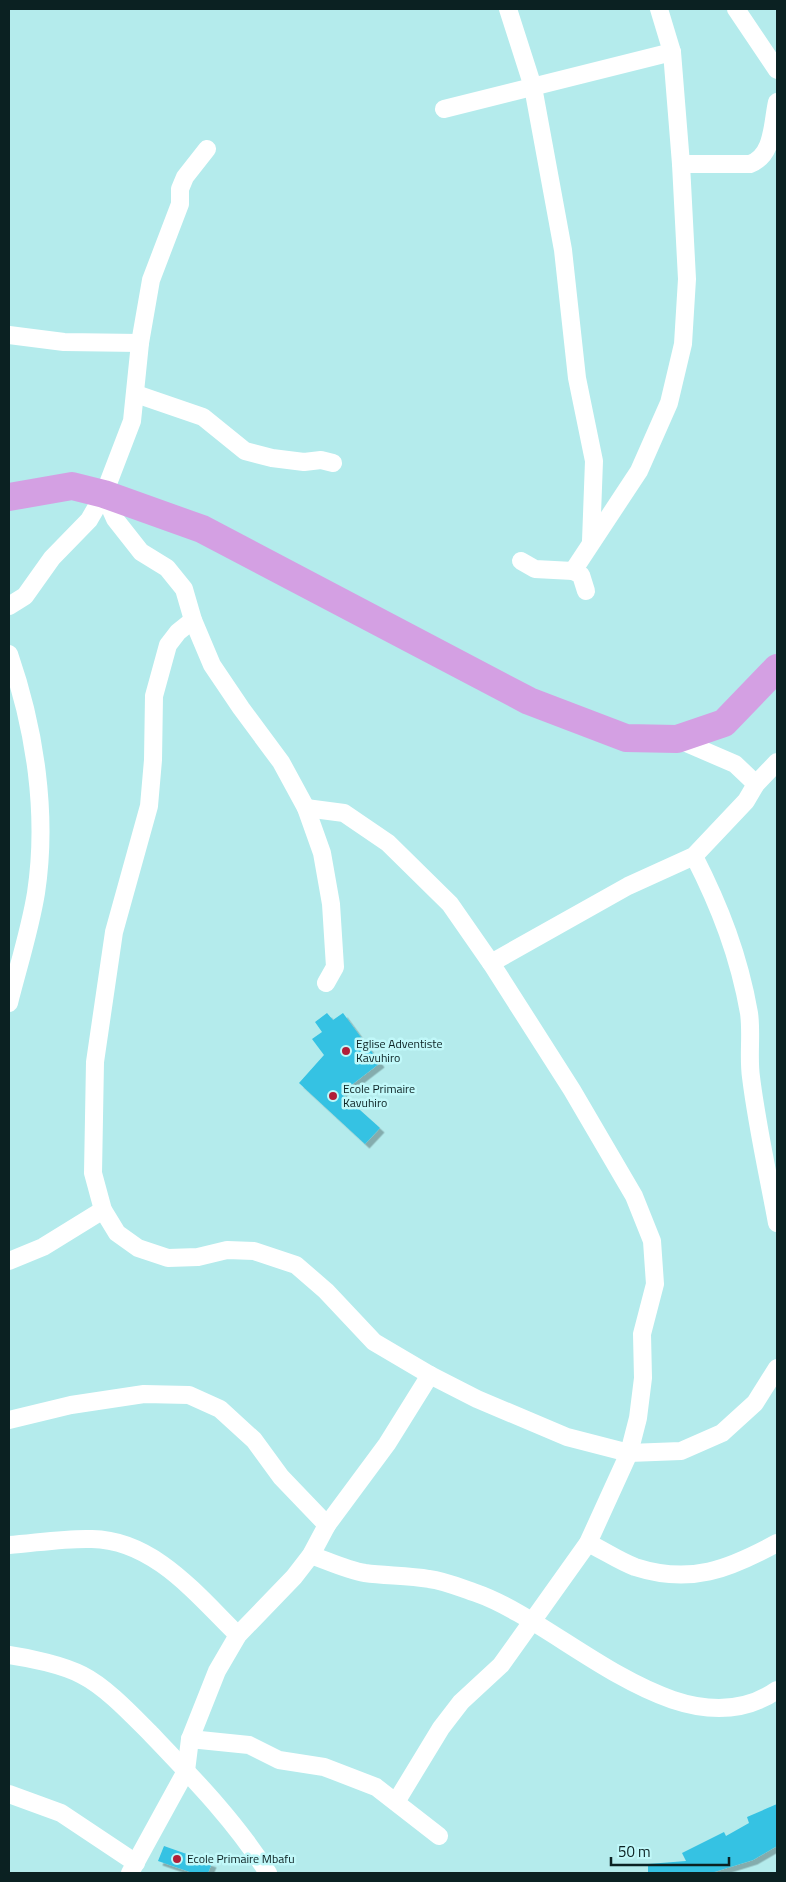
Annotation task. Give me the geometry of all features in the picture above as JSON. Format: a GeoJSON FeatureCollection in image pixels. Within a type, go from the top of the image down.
{"type":"FeatureCollection","features":[{"type":"Feature","properties":{"kind":"highway"},"geometry":{"type":"LineString","coordinates":[[9,497],[72,486],[104,494],[202,529],[529,701],[626,738],[677,739],[724,722],[777,668]]}},
{"type":"Feature","properties":{"kind":"street"},"geometry":{"type":"LineString","coordinates":[[508,9],[533,86],[563,250],[577,378],[594,461],[591,542]]}},
{"type":"Feature","properties":{"kind":"street"},"geometry":{"type":"LineString","coordinates":[[573,571],[639,471],[669,403],[683,344],[687,279],[681,164],[672,52],[658,9]]}},
{"type":"Feature","properties":{"kind":"street"},"geometry":{"type":"LineString","coordinates":[[736,9],[777,70]]}},
{"type":"Feature","properties":{"kind":"street"},"geometry":{"type":"LineString","coordinates":[[444,109],[672,52]]}},
{"type":"Feature","properties":{"kind":"street"},"geometry":{"type":"LineString","coordinates":[[681,164],[750,164],[758,161],[768,148],[777,102]]}},
{"type":"Feature","properties":{"kind":"street"},"geometry":{"type":"LineString","coordinates":[[9,606],[25,596],[52,558],[89,520],[104,494],[123,442],[130,431],[136,394],[140,343],[151,280],[180,204],[180,189],[185,177],[208,149]]}},
{"type":"Feature","properties":{"kind":"street"},"geometry":{"type":"LineString","coordinates":[[9,335],[64,342],[140,343]]}},
{"type":"Feature","properties":{"kind":"street"},"geometry":{"type":"LineString","coordinates":[[136,394],[203,417],[245,451],[272,458],[304,462],[322,460],[332,462]]}},
{"type":"Feature","properties":{"kind":"street"},"geometry":{"type":"LineString","coordinates":[[104,494],[115,519],[140,552],[167,568],[184,589],[193,620],[212,665],[240,708],[281,762],[306,808],[322,853],[331,904],[335,967],[326,983]]}},
{"type":"Feature","properties":{"kind":"street"},"geometry":{"type":"LineString","coordinates":[[521,562],[535,569],[573,571],[582,575],[586,591]]}},
{"type":"Feature","properties":{"kind":"street"},"geometry":{"type":"LineString","coordinates":[[193,620],[178,632],[168,645],[154,696],[153,760],[149,806],[114,932],[95,1062],[93,1173],[103,1210],[117,1233],[138,1248],[168,1258],[198,1257],[227,1250],[254,1251],[296,1265],[326,1291],[374,1342],[430,1375],[477,1399],[567,1437],[629,1453],[681,1451],[722,1433],[755,1403],[777,1368]]}},
{"type":"Feature","properties":{"kind":"street"},"geometry":{"type":"LineString","coordinates":[[9,654],[34,748],[42,822],[36,893],[9,1003]]}},
{"type":"Feature","properties":{"kind":"street"},"geometry":{"type":"LineString","coordinates":[[677,739],[735,764],[756,784]]}},
{"type":"Feature","properties":{"kind":"street"},"geometry":{"type":"LineString","coordinates":[[491,963],[628,886],[694,856],[746,801],[756,784],[777,762]]}},
{"type":"Feature","properties":{"kind":"street"},"geometry":{"type":"LineString","coordinates":[[306,808],[344,812],[388,843],[450,904],[491,963],[572,1090],[634,1196],[652,1241],[655,1284],[642,1334],[643,1378],[638,1418],[629,1453],[588,1542],[501,1665],[461,1702],[440,1728],[396,1802]]}},
{"type":"Feature","properties":{"kind":"street"},"geometry":{"type":"LineString","coordinates":[[694,856],[717,902],[736,954],[749,1015],[750,1074],[757,1121],[777,1222]]}},
{"type":"Feature","properties":{"kind":"street"},"geometry":{"type":"LineString","coordinates":[[9,1261],[43,1247],[103,1210]]}},
{"type":"Feature","properties":{"kind":"street"},"geometry":{"type":"LineString","coordinates":[[9,1794],[61,1813],[133,1868],[186,1771],[190,1739],[217,1671],[238,1635],[294,1577],[311,1555],[327,1525],[387,1444],[430,1375]]}},
{"type":"Feature","properties":{"kind":"street"},"geometry":{"type":"LineString","coordinates":[[9,1420],[71,1405],[144,1394],[189,1395],[220,1409],[254,1440],[281,1477],[327,1525]]}},
{"type":"Feature","properties":{"kind":"street"},"geometry":{"type":"LineString","coordinates":[[9,1545],[94,1538],[133,1546],[167,1567],[238,1635]]}},
{"type":"Feature","properties":{"kind":"street"},"geometry":{"type":"LineString","coordinates":[[588,1542],[635,1567],[678,1575],[709,1573],[728,1567],[777,1543]]}},
{"type":"Feature","properties":{"kind":"street"},"geometry":{"type":"LineString","coordinates":[[311,1555],[364,1573],[431,1579],[478,1594],[531,1622],[623,1678],[674,1700],[715,1710],[742,1708],[766,1698],[777,1690]]}},
{"type":"Feature","properties":{"kind":"street"},"geometry":{"type":"LineString","coordinates":[[9,1655],[26,1657],[82,1675],[123,1706],[186,1771],[245,1837],[268,1873]]}},
{"type":"Feature","properties":{"kind":"street"},"geometry":{"type":"LineString","coordinates":[[190,1739],[249,1745],[278,1760],[324,1766],[376,1787],[439,1836]]}},
{"type":"Feature","properties":{"kind":"building"},"geometry":{"type":"Polygon","coordinates":[[[327,1013],[333,1020],[343,1013],[380,1063],[341,1093],[380,1128],[365,1144],[299,1083],[324,1055],[312,1039],[322,1032],[315,1022],[327,1013]]]}},
{"type":"Feature","properties":{"kind":"building"},"geometry":{"type":"Polygon","coordinates":[[[777,1804],[777,1846],[753,1860],[711,1873],[648,1873],[648,1864],[686,1861],[682,1853],[724,1832],[726,1836],[749,1823],[747,1817],[777,1804]]]}},
{"type":"Feature","properties":{"kind":"building"},"geometry":{"type":"Polygon","coordinates":[[[164,1846],[212,1863],[208,1873],[193,1873],[158,1861],[164,1846]]]}},
{"type":"Feature","properties":{"kind":"place","name":"Eglise Adventiste Kavuhiro"},"geometry":{"type":"Point","coordinates":[346,1051]}},
{"type":"Feature","properties":{"kind":"place","name":"Ecole Primaire Kavuhiro"},"geometry":{"type":"Point","coordinates":[333,1096]}},
{"type":"Feature","properties":{"kind":"place","name":"Ecole Primaire Mbafu"},"geometry":{"type":"Point","coordinates":[177,1859]}}]}
